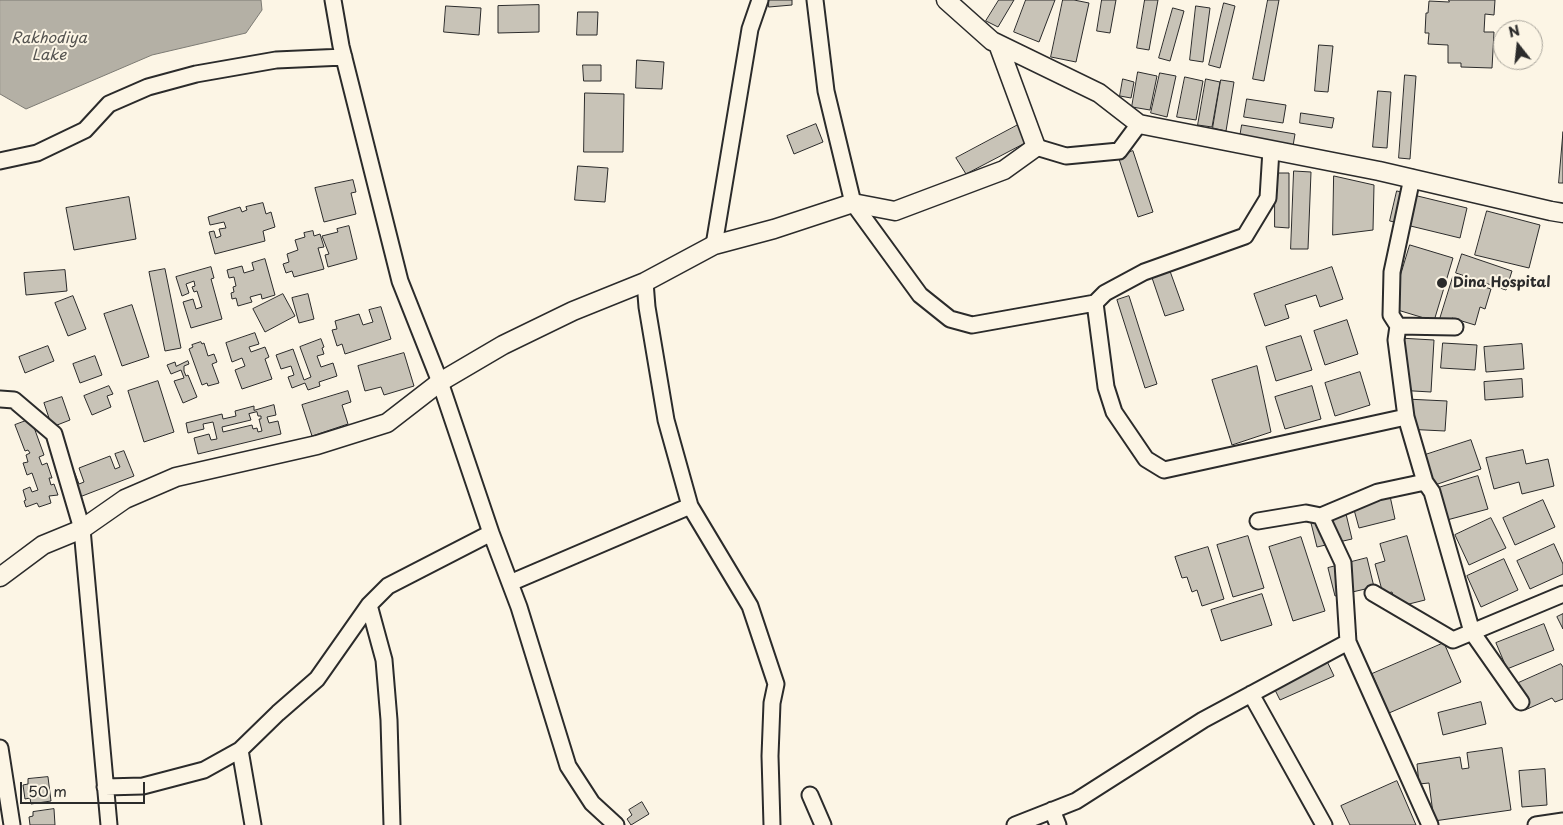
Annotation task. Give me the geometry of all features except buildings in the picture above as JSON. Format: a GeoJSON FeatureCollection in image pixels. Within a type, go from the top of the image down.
{"type":"FeatureCollection","features":[{"type":"Feature","properties":{"kind":"street"},"geometry":{"type":"LineString","coordinates":[[334,0],[344,57],[400,281],[440,382],[510,583],[546,691],[568,766],[592,803],[616,825]]}},
{"type":"Feature","properties":{"kind":"street"},"geometry":{"type":"LineString","coordinates":[[714,245],[750,28],[760,0]]}},
{"type":"Feature","properties":{"kind":"street"},"geometry":{"type":"LineString","coordinates":[[815,0],[826,91],[853,203],[920,295],[950,319],[972,325],[1095,303],[1105,293],[1144,272],[1245,236],[1268,198],[1271,150]]}},
{"type":"Feature","properties":{"kind":"street"},"geometry":{"type":"LineString","coordinates":[[946,0],[992,41],[1099,93],[1139,124],[1412,178],[1563,213]]}},
{"type":"Feature","properties":{"kind":"street"},"geometry":{"type":"LineString","coordinates":[[998,44],[1036,147]]}},
{"type":"Feature","properties":{"kind":"street"},"geometry":{"type":"LineString","coordinates":[[0,161],[38,153],[85,130],[109,104],[148,87],[196,74],[276,60],[344,57]]}},
{"type":"Feature","properties":{"kind":"street"},"geometry":{"type":"LineString","coordinates":[[1036,147],[1066,156],[1119,151],[1139,124]]}},
{"type":"Feature","properties":{"kind":"street"},"geometry":{"type":"LineString","coordinates":[[0,577],[43,545],[82,529],[125,499],[176,477],[318,445],[387,423],[440,382],[512,341],[573,311],[645,282],[714,245],[774,229],[853,203],[895,211],[1004,170],[1036,147]]}},
{"type":"Feature","properties":{"kind":"street"},"geometry":{"type":"LineString","coordinates":[[1412,178],[1392,272],[1391,315],[1398,326],[1396,340],[1406,417],[1425,482],[1432,492],[1472,632],[1521,702]]}},
{"type":"Feature","properties":{"kind":"street"},"geometry":{"type":"LineString","coordinates":[[645,282],[647,307],[666,420],[690,506],[750,606],[776,684],[772,703],[770,756],[772,825]]}},
{"type":"Feature","properties":{"kind":"street"},"geometry":{"type":"LineString","coordinates":[[1095,303],[1106,387],[1114,412],[1146,459],[1164,470],[1406,417]]}},
{"type":"Feature","properties":{"kind":"street"},"geometry":{"type":"LineString","coordinates":[[1398,326],[1455,327]]}},
{"type":"Feature","properties":{"kind":"street"},"geometry":{"type":"LineString","coordinates":[[0,399],[14,400],[54,434],[82,529],[108,825]]}},
{"type":"Feature","properties":{"kind":"street"},"geometry":{"type":"LineString","coordinates":[[1258,521],[1306,513],[1321,516],[1378,492],[1425,482]]}},
{"type":"Feature","properties":{"kind":"street"},"geometry":{"type":"LineString","coordinates":[[510,583],[690,506]]}},
{"type":"Feature","properties":{"kind":"street"},"geometry":{"type":"LineString","coordinates":[[1321,516],[1343,563],[1348,642],[1430,825]]}},
{"type":"Feature","properties":{"kind":"street"},"geometry":{"type":"LineString","coordinates":[[105,787],[143,786],[204,770],[240,750],[317,679],[369,605],[388,586],[491,533]]}},
{"type":"Feature","properties":{"kind":"street"},"geometry":{"type":"LineString","coordinates":[[1373,593],[1453,640],[1563,594]]}},
{"type":"Feature","properties":{"kind":"street"},"geometry":{"type":"LineString","coordinates":[[369,605],[384,660],[389,720],[392,825]]}},
{"type":"Feature","properties":{"kind":"street"},"geometry":{"type":"LineString","coordinates":[[1015,825],[1076,801],[1204,720],[1348,642]]}},
{"type":"Feature","properties":{"kind":"street"},"geometry":{"type":"LineString","coordinates":[[1251,694],[1324,825]]}},
{"type":"Feature","properties":{"kind":"street"},"geometry":{"type":"LineString","coordinates":[[0,748],[12,825]]}},
{"type":"Feature","properties":{"kind":"street"},"geometry":{"type":"LineString","coordinates":[[240,750],[253,825]]}},
{"type":"Feature","properties":{"kind":"street"},"geometry":{"type":"LineString","coordinates":[[810,795],[823,825]]}},
{"type":"Feature","properties":{"kind":"street"},"geometry":{"type":"LineString","coordinates":[[1052,810],[1058,825]]}},
{"type":"Feature","properties":{"kind":"street"},"geometry":{"type":"LineString","coordinates":[[1536,825],[1563,821]]}},
{"type":"Feature","properties":{"kind":"water","name":"Rakhodiya Lake"},"geometry":{"type":"Polygon","coordinates":[[[0,0],[261,0],[262,10],[246,33],[152,55],[26,109],[0,94],[0,0]]]}},
{"type":"Feature","properties":{"kind":"place","name":"Dina Hospital"},"geometry":{"type":"Point","coordinates":[1442,283]}}]}
